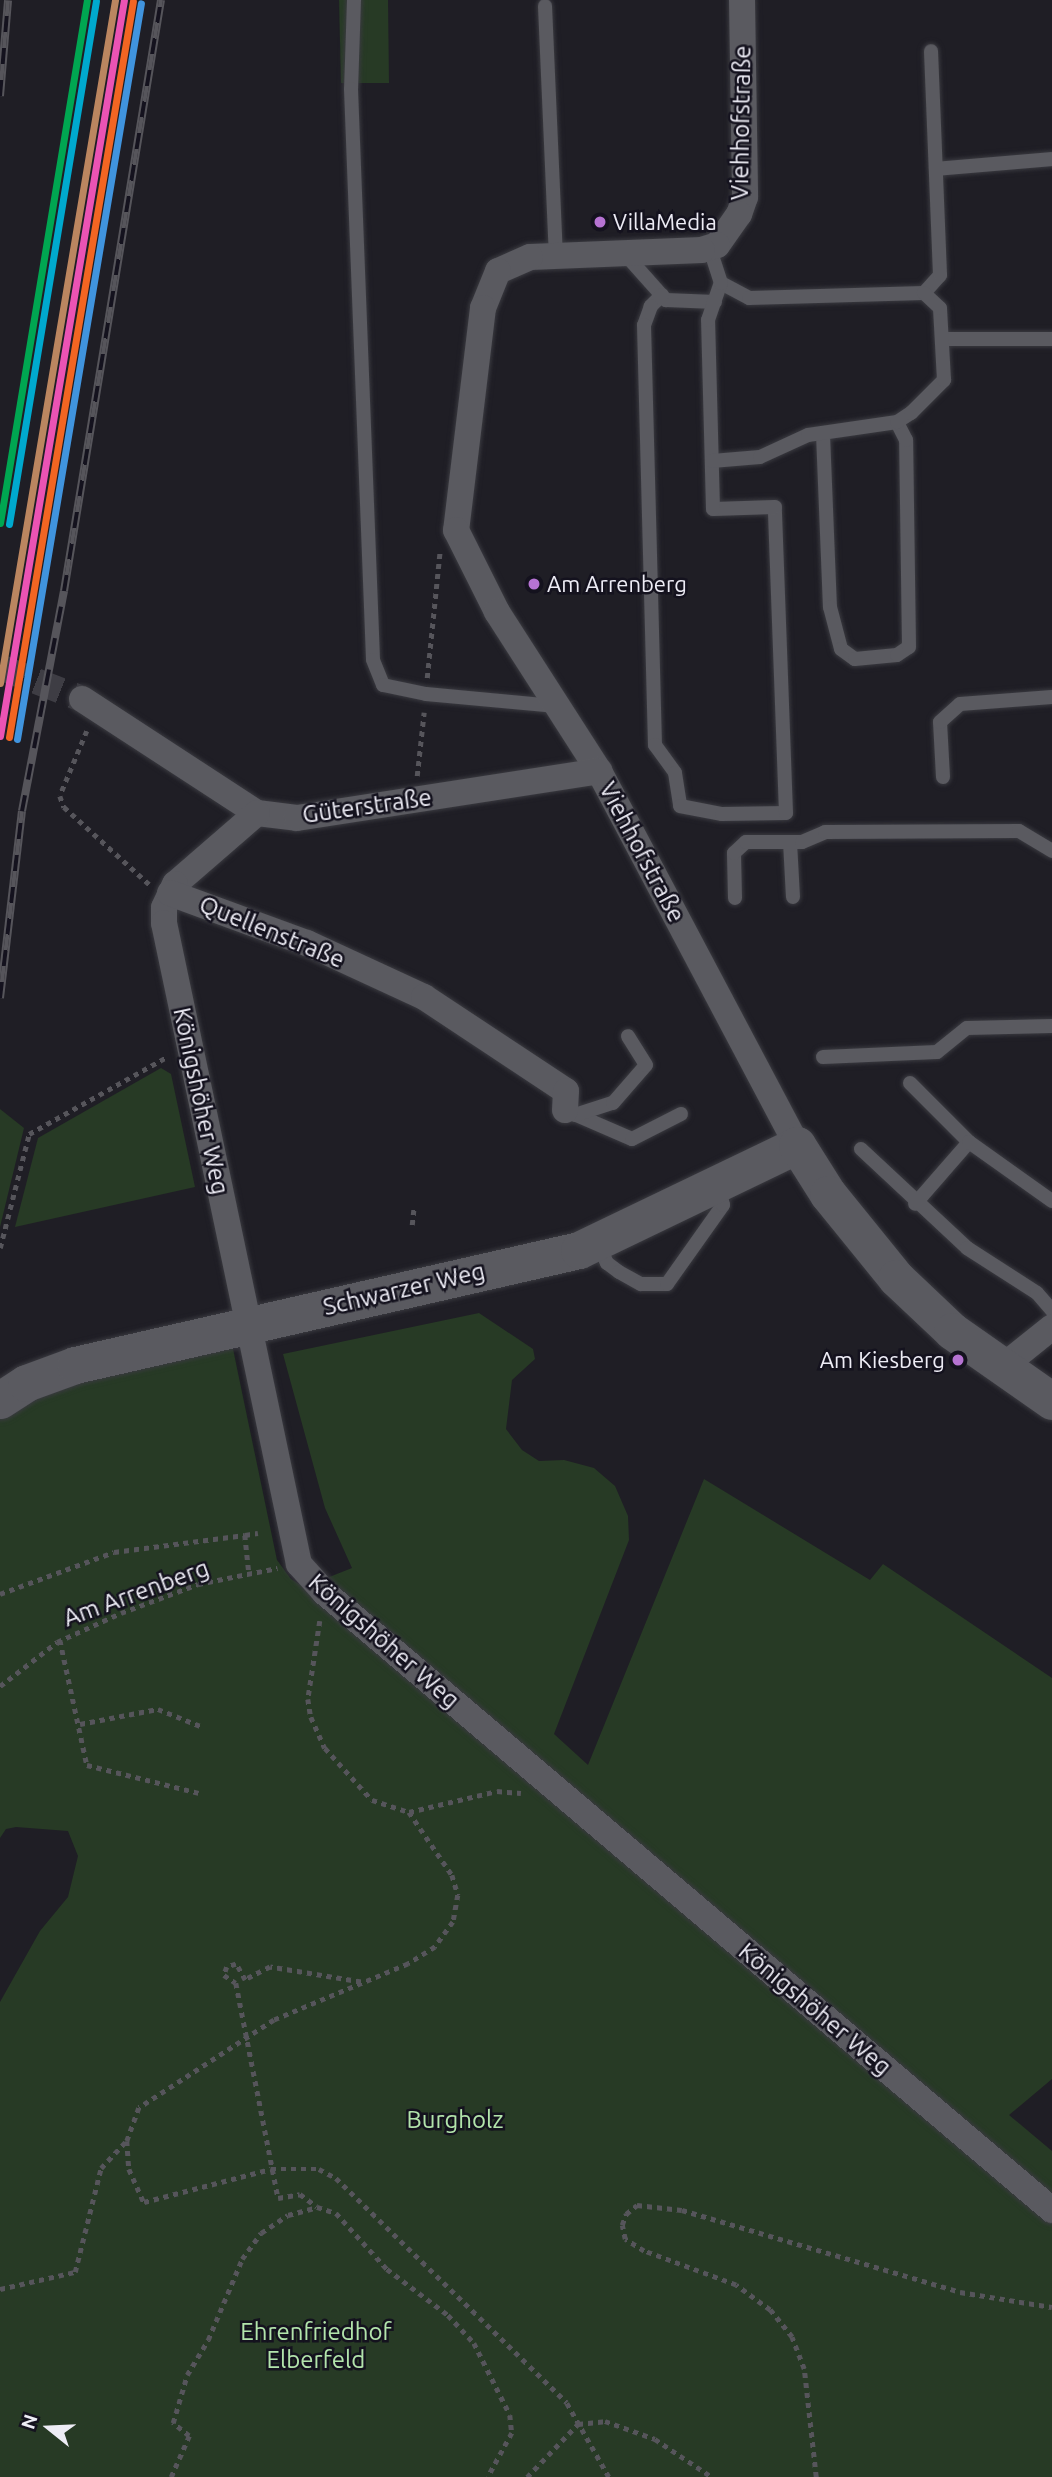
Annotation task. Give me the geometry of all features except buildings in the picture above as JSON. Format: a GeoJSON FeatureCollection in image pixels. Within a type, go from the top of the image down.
{"type":"FeatureCollection","features":[{"type":"Feature","properties":{"kind":"street","name":"Viehhofstraße"},"geometry":{"type":"LineString","coordinates":[[741,0],[745,197],[730,230],[709,247],[556,255],[510,262],[498,271],[488,288],[456,530],[497,612],[599,771],[797,1145],[828,1194],[896,1278],[952,1331],[1001,1368],[1052,1401]]}},
{"type":"Feature","properties":{"kind":"street","name":"Güterstraße"},"geometry":{"type":"LineString","coordinates":[[90,703],[257,813],[297,818],[599,771]]}},
{"type":"Feature","properties":{"kind":"street"},"geometry":{"type":"LineString","coordinates":[[170,893],[175,884],[257,813]]}},
{"type":"Feature","properties":{"kind":"street","name":"Königshöher Weg"},"geometry":{"type":"LineString","coordinates":[[170,893],[163,908],[164,923],[299,1564],[324,1592],[1052,2210]]}},
{"type":"Feature","properties":{"kind":"street","name":"Quellenstraße"},"geometry":{"type":"LineString","coordinates":[[170,893],[307,943],[424,998],[566,1091],[570,1113]]}},
{"type":"Feature","properties":{"kind":"street","name":"Schwarzer Weg"},"geometry":{"type":"LineString","coordinates":[[0,1400],[26,1383],[75,1365],[598,1243],[797,1145]]}},
{"type":"Feature","properties":{"kind":"street"},"geometry":{"type":"LineString","coordinates":[[1001,1368],[1052,1327]]}},
{"type":"Feature","properties":{"kind":"lane"},"geometry":{"type":"LineString","coordinates":[[354,0],[351,101],[373,660],[383,685],[426,694],[556,706]]}},
{"type":"Feature","properties":{"kind":"lane"},"geometry":{"type":"LineString","coordinates":[[545,6],[556,255]]}},
{"type":"Feature","properties":{"kind":"lane"},"geometry":{"type":"LineString","coordinates":[[924,293],[940,275],[931,51]]}},
{"type":"Feature","properties":{"kind":"lane"},"geometry":{"type":"LineString","coordinates":[[936,169],[1052,159]]}},
{"type":"Feature","properties":{"kind":"lane"},"geometry":{"type":"LineString","coordinates":[[662,295],[650,306],[644,325],[655,745],[675,774],[680,806],[722,814],[786,813],[775,507],[713,509],[708,320],[721,283],[709,247]]}},
{"type":"Feature","properties":{"kind":"lane"},"geometry":{"type":"LineString","coordinates":[[624,252],[667,300],[715,302]]}},
{"type":"Feature","properties":{"kind":"lane"},"geometry":{"type":"LineString","coordinates":[[712,461],[760,457],[808,435],[897,422],[944,380],[940,308],[924,293],[750,298],[721,283]]}},
{"type":"Feature","properties":{"kind":"lane"},"geometry":{"type":"LineString","coordinates":[[943,339],[1052,339]]}},
{"type":"Feature","properties":{"kind":"lane"},"geometry":{"type":"LineString","coordinates":[[823,434],[830,607],[841,649],[855,659],[897,655],[909,647],[906,440],[897,422]]}},
{"type":"Feature","properties":{"kind":"lane"},"geometry":{"type":"LineString","coordinates":[[943,777],[940,722],[960,704],[1052,697]]}},
{"type":"Feature","properties":{"kind":"lane"},"geometry":{"type":"LineString","coordinates":[[735,898],[734,853],[746,842],[790,842],[825,832],[1019,831],[1052,851]]}},
{"type":"Feature","properties":{"kind":"lane"},"geometry":{"type":"LineString","coordinates":[[790,842],[793,897]]}},
{"type":"Feature","properties":{"kind":"lane"},"geometry":{"type":"LineString","coordinates":[[823,1057],[937,1052],[967,1028],[1052,1026]]}},
{"type":"Feature","properties":{"kind":"lane"},"geometry":{"type":"LineString","coordinates":[[570,1113],[613,1103],[646,1065],[628,1036]]}},
{"type":"Feature","properties":{"kind":"lane"},"geometry":{"type":"LineString","coordinates":[[910,1083],[970,1142],[1052,1201]]}},
{"type":"Feature","properties":{"kind":"lane"},"geometry":{"type":"LineString","coordinates":[[570,1113],[632,1139],[681,1114]]}},
{"type":"Feature","properties":{"kind":"lane"},"geometry":{"type":"LineString","coordinates":[[915,1204],[970,1142]]}},
{"type":"Feature","properties":{"kind":"lane"},"geometry":{"type":"LineString","coordinates":[[861,1149],[915,1204],[967,1248],[1037,1293],[1052,1310]]}},
{"type":"Feature","properties":{"kind":"lane"},"geometry":{"type":"LineString","coordinates":[[598,1243],[607,1263],[619,1272],[641,1284],[667,1284],[723,1205],[718,1183]]}},
{"type":"Feature","properties":{"kind":"path"},"geometry":{"type":"LineString","coordinates":[[414,799],[441,540]]}},
{"type":"Feature","properties":{"kind":"path","name":"Quellenstraße"},"geometry":{"type":"LineString","coordinates":[[90,703],[60,796],[64,807],[141,881],[170,893]]}},
{"type":"Feature","properties":{"kind":"path"},"geometry":{"type":"LineString","coordinates":[[0,1248],[29,1134],[190,1044]]}},
{"type":"Feature","properties":{"kind":"path"},"geometry":{"type":"LineString","coordinates":[[412,1225],[414,1207]]}},
{"type":"Feature","properties":{"kind":"path"},"geometry":{"type":"LineString","coordinates":[[0,1594],[114,1552],[258,1533]]}},
{"type":"Feature","properties":{"kind":"path"},"geometry":{"type":"LineString","coordinates":[[245,1535],[249,1574]]}},
{"type":"Feature","properties":{"kind":"path","name":"Am Arrenberg"},"geometry":{"type":"LineString","coordinates":[[0,1686],[60,1640],[198,1584],[299,1564]]}},
{"type":"Feature","properties":{"kind":"path"},"geometry":{"type":"LineString","coordinates":[[324,1592],[308,1699],[311,1717],[325,1748],[372,1800],[409,1812],[497,1791],[539,1794],[554,1787]]}},
{"type":"Feature","properties":{"kind":"path"},"geometry":{"type":"LineString","coordinates":[[60,1640],[87,1765],[199,1793]]}},
{"type":"Feature","properties":{"kind":"path"},"geometry":{"type":"LineString","coordinates":[[80,1724],[158,1709],[203,1727]]}},
{"type":"Feature","properties":{"kind":"path"},"geometry":{"type":"LineString","coordinates":[[0,2289],[75,2272],[101,2168],[127,2141],[139,2108],[245,2042],[274,2020],[408,1964],[435,1947],[453,1922],[458,1895],[452,1875],[409,1812]]}},
{"type":"Feature","properties":{"kind":"path"},"geometry":{"type":"LineString","coordinates":[[362,1982],[270,1967],[245,1980],[236,1964],[227,1967],[224,1975],[236,1983],[245,2042],[278,2197],[300,2194],[317,2207],[335,2213],[387,2269],[448,2315],[474,2343],[510,2414],[512,2434],[488,2477]]}},
{"type":"Feature","properties":{"kind":"path"},"geometry":{"type":"LineString","coordinates":[[127,2141],[129,2169],[144,2202],[271,2169],[319,2169],[336,2178],[567,2403],[609,2477]]}},
{"type":"Feature","properties":{"kind":"path"},"geometry":{"type":"LineString","coordinates":[[816,2477],[804,2369],[792,2337],[770,2310],[736,2285],[644,2251],[625,2239],[622,2225],[626,2214],[637,2205],[682,2210],[960,2292],[1052,2307]]}},
{"type":"Feature","properties":{"kind":"path"},"geometry":{"type":"LineString","coordinates":[[171,2477],[189,2436],[173,2423],[187,2375],[208,2340],[242,2259],[261,2233],[288,2215],[317,2207]]}},
{"type":"Feature","properties":{"kind":"path"},"geometry":{"type":"LineString","coordinates":[[527,2477],[578,2424],[605,2421],[631,2427],[712,2477]]}},
{"type":"Feature","properties":{"kind":"green space"},"geometry":{"type":"Polygon","coordinates":[[[339,0],[388,0],[389,83],[341,83],[339,0]]]}},
{"type":"Feature","properties":{"kind":"green space"},"geometry":{"type":"Polygon","coordinates":[[[161,1068],[171,1074],[195,1187],[15,1227],[38,1138],[161,1068]]]}},
{"type":"Feature","properties":{"kind":"green space"},"geometry":{"type":"Polygon","coordinates":[[[0,1109],[24,1128],[0,1227],[0,1109]]]}},
{"type":"Feature","properties":{"kind":"green space","name":"Burgholz"},"geometry":{"type":"Polygon","coordinates":[[[479,1313],[533,1349],[535,1359],[512,1380],[506,1429],[522,1450],[539,1461],[564,1460],[594,1468],[615,1486],[628,1516],[629,1540],[554,1734],[588,1765],[704,1479],[870,1580],[883,1564],[1052,1678],[1052,2079],[1009,2115],[1052,2151],[1052,2477],[0,2477],[0,2002],[40,1931],[68,1897],[78,1856],[68,1831],[16,1827],[6,1829],[0,1838],[0,1418],[43,1391],[232,1344],[277,1560],[291,1579],[304,1587],[352,1568],[325,1508],[283,1354],[479,1313]]]}},
{"type":"Feature","properties":{"kind":"tunnel"},"geometry":{"type":"LineString","coordinates":[[0,667],[82,699]]}},
{"type":"Feature","properties":{"kind":"railway"},"geometry":{"type":"LineString","coordinates":[[0,96],[8,0]]}},
{"type":"Feature","properties":{"kind":"railway"},"geometry":{"type":"LineString","coordinates":[[0,998],[22,811],[64,591],[161,0]]}},
{"type":"Feature","properties":{"kind":"transit line"},"geometry":{"type":"LineString","coordinates":[[0,523],[87,0]]}},
{"type":"Feature","properties":{"kind":"transit line"},"geometry":{"type":"LineString","coordinates":[[0,683],[115,0]]}},
{"type":"Feature","properties":{"kind":"transit line"},"geometry":{"type":"LineString","coordinates":[[0,736],[124,0]]}},
{"type":"Feature","properties":{"kind":"transit line"},"geometry":{"type":"LineString","coordinates":[[9,524],[96,1]]}},
{"type":"Feature","properties":{"kind":"transit line"},"geometry":{"type":"LineString","coordinates":[[9,737],[133,1]]}},
{"type":"Feature","properties":{"kind":"transit line"},"geometry":{"type":"LineString","coordinates":[[17,739],[141,3]]}},
{"type":"Feature","properties":{"kind":"place","name":"VillaMedia"},"geometry":{"type":"Point","coordinates":[600,222]}},
{"type":"Feature","properties":{"kind":"place","name":"Am Arrenberg"},"geometry":{"type":"Point","coordinates":[534,584]}},
{"type":"Feature","properties":{"kind":"place","name":"Am Kiesberg"},"geometry":{"type":"Point","coordinates":[958,1360]}},
{"type":"Feature","properties":{"kind":"park label","name":"Ehrenfriedhof Elberfeld"},"geometry":{"type":"Point","coordinates":[316,2346]}}]}
